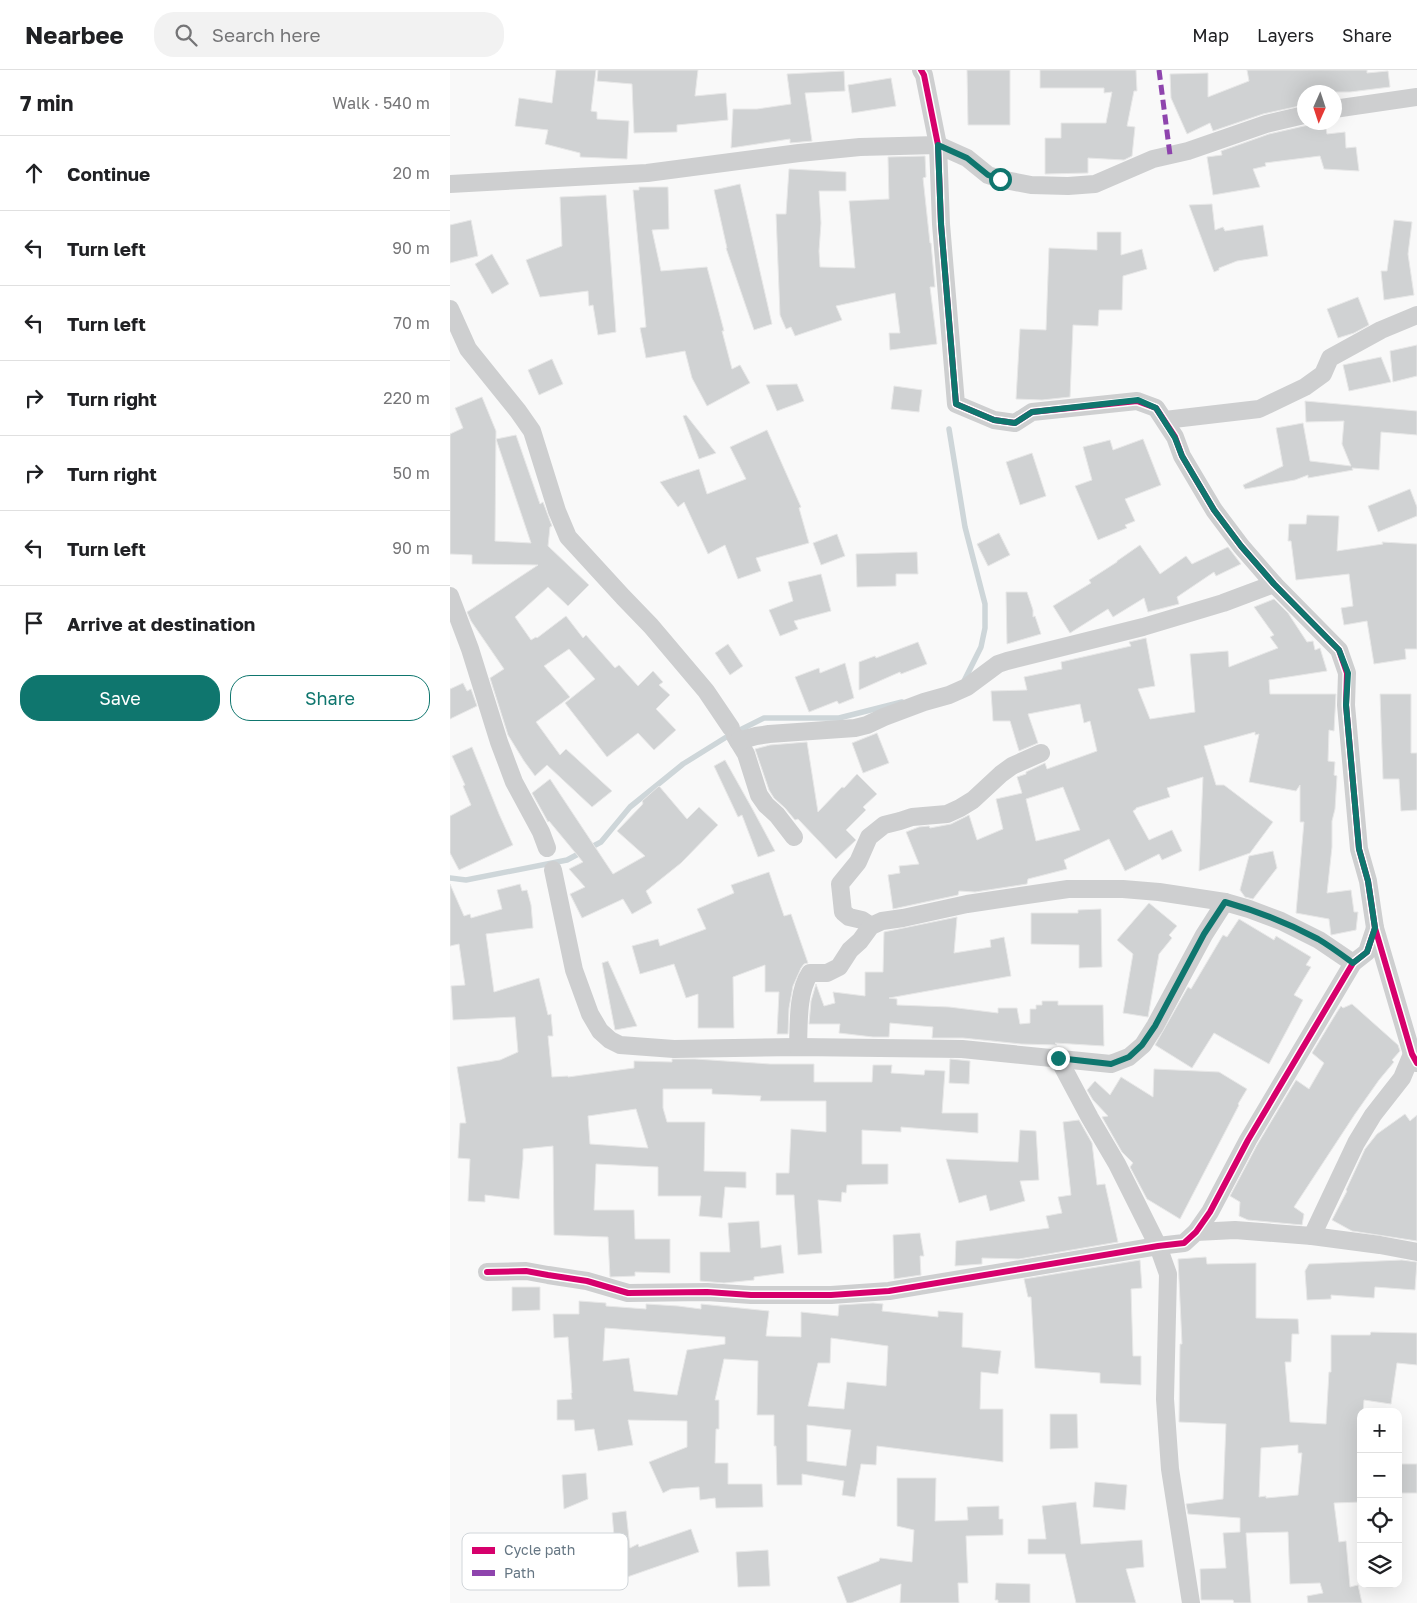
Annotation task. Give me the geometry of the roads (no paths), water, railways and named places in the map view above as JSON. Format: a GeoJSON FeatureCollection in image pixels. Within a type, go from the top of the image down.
{"type":"FeatureCollection","features":[{"type":"Feature","properties":{"kind":"street"},"geometry":{"type":"LineString","coordinates":[[921,70],[924,75],[938,145],[941,224],[956,404],[994,420],[1015,423],[1032,412],[1138,400],[1156,408],[1165,420],[1182,456],[1214,510],[1241,546],[1274,584],[1339,650],[1348,673],[1346,705],[1359,849],[1368,881],[1375,928],[1415,1059],[1373,1115],[1356,1143],[1312,1236]]}},
{"type":"Feature","properties":{"kind":"street"},"geometry":{"type":"LineString","coordinates":[[1342,107],[1417,97]]}},
{"type":"Feature","properties":{"kind":"street"},"geometry":{"type":"LineString","coordinates":[[450,184],[639,174],[732,163],[799,152],[842,148],[938,145],[967,158],[988,175],[1000,179],[1031,185],[1068,186],[1095,184],[1153,159],[1188,151],[1266,124],[1297,117]]}},
{"type":"Feature","properties":{"kind":"street"},"geometry":{"type":"LineString","coordinates":[[450,309],[468,349],[518,410],[532,431],[568,536],[622,597],[652,626],[706,692],[746,754],[759,795],[794,837]]}},
{"type":"Feature","properties":{"kind":"street"},"geometry":{"type":"LineString","coordinates":[[1165,420],[1259,409],[1304,387],[1323,374],[1330,358],[1381,330],[1417,315]]}},
{"type":"Feature","properties":{"kind":"street"},"geometry":{"type":"LineString","coordinates":[[735,735],[762,735],[867,726],[884,717],[924,702],[950,696],[967,687],[998,664],[1143,627],[1223,603],[1274,584]]}},
{"type":"Feature","properties":{"kind":"street"},"geometry":{"type":"LineString","coordinates":[[450,596],[470,649],[499,742],[514,782],[541,832],[547,848]]}},
{"type":"Feature","properties":{"kind":"street"},"geometry":{"type":"LineString","coordinates":[[871,926],[843,912],[840,884],[858,862],[869,837],[884,825],[900,822],[912,817],[947,814],[960,808],[973,800],[1012,766],[1041,753]]}},
{"type":"Feature","properties":{"kind":"street"},"geometry":{"type":"LineString","coordinates":[[553,870],[574,970],[590,1014],[600,1032],[620,1046],[674,1049],[798,1047],[962,1049],[1111,1064],[1129,1057],[1142,1045],[1155,1026],[1204,934],[1225,902]]}},
{"type":"Feature","properties":{"kind":"street"},"geometry":{"type":"LineString","coordinates":[[798,1047],[800,1007],[805,981],[810,974],[826,973],[839,967],[850,950],[860,942],[871,926],[882,921],[967,904],[1068,889],[1159,892],[1225,902],[1249,909],[1289,925],[1319,940],[1353,963]]}},
{"type":"Feature","properties":{"kind":"street"},"geometry":{"type":"LineString","coordinates":[[486,1272],[548,1274],[587,1281],[628,1293],[707,1292],[751,1295],[831,1295],[889,1290],[1158,1246],[1184,1244],[1196,1232],[1214,1204],[1248,1140],[1353,963],[1367,952],[1375,928]]}},
{"type":"Feature","properties":{"kind":"street"},"geometry":{"type":"LineString","coordinates":[[1058,1058],[1117,1164],[1158,1246],[1168,1274],[1165,1398],[1170,1469],[1191,1603]]}},
{"type":"Feature","properties":{"kind":"street"},"geometry":{"type":"LineString","coordinates":[[1196,1232],[1236,1230],[1312,1236],[1417,1252]]}},
{"type":"Feature","properties":{"kind":"waterway"},"geometry":{"type":"LineString","coordinates":[[949,429],[965,527],[985,604],[985,628],[981,647],[963,683]]}},
{"type":"Feature","properties":{"kind":"waterway"},"geometry":{"type":"LineString","coordinates":[[450,878],[466,880],[567,860],[601,842],[630,807],[683,764],[728,736],[764,718],[839,718],[902,702]]}}]}
